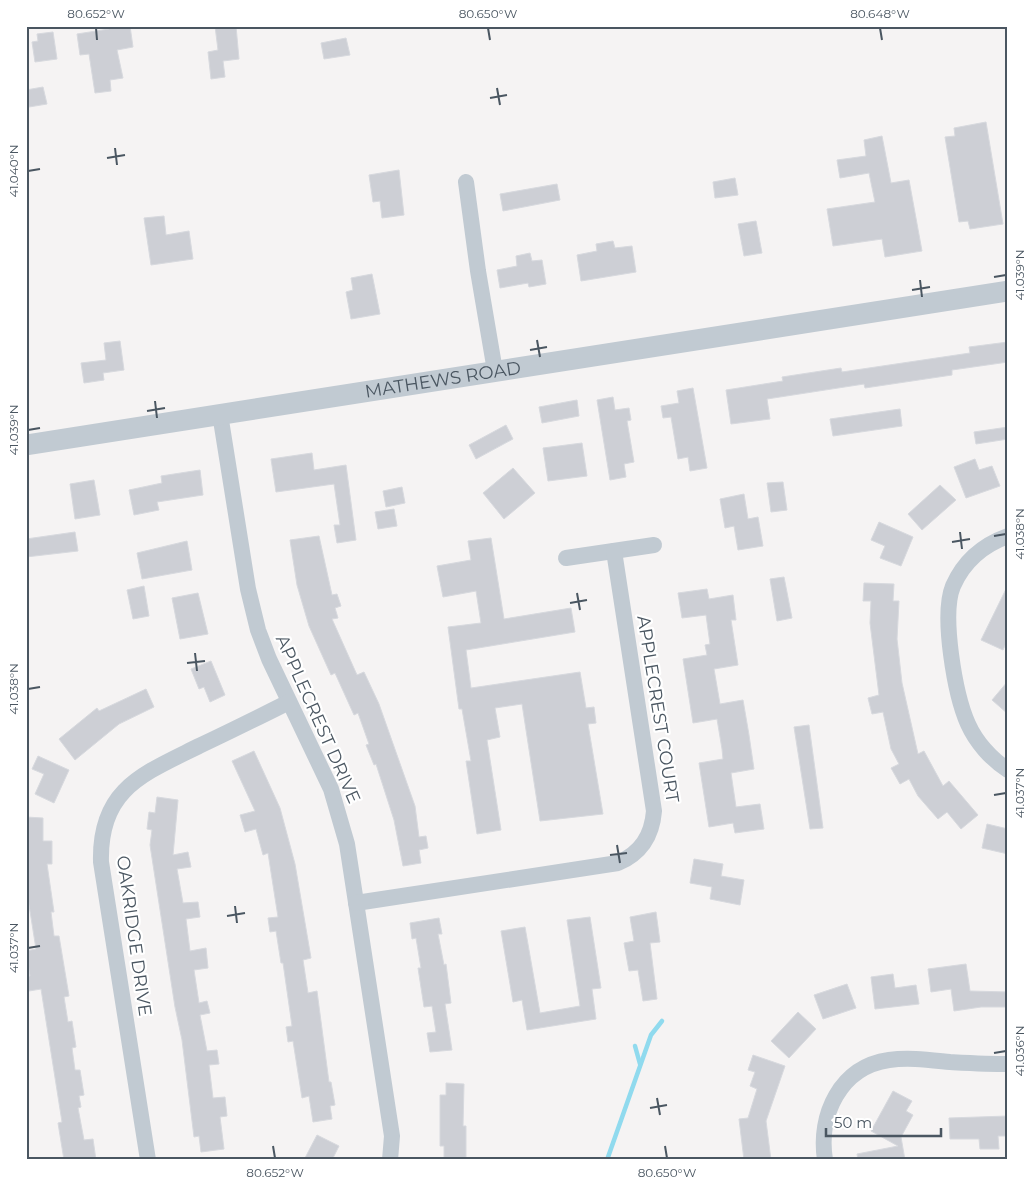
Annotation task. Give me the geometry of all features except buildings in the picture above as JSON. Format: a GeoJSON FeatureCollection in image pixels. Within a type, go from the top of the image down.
{"type":"FeatureCollection","features":[{"type":"Feature","properties":{"kind":"street"},"geometry":{"type":"LineString","coordinates":[[466,182],[478,271],[495,371]]}},
{"type":"Feature","properties":{"kind":"street","name":"MATHEWS ROAD"},"geometry":{"type":"LineString","coordinates":[[26,445],[1008,291]]}},
{"type":"Feature","properties":{"kind":"street","name":"APPLECREST DRIVE"},"geometry":{"type":"LineString","coordinates":[[220,414],[248,589],[258,630],[289,702],[331,789],[347,844],[392,1136],[390,1160]]}},
{"type":"Feature","properties":{"kind":"street"},"geometry":{"type":"LineString","coordinates":[[1008,536],[990,544],[974,555],[962,569],[953,586],[947,622],[961,704],[968,725],[979,743],[1008,770]]}},
{"type":"Feature","properties":{"kind":"street"},"geometry":{"type":"LineString","coordinates":[[566,558],[654,545]]}},
{"type":"Feature","properties":{"kind":"street","name":"APPLECREST COURT"},"geometry":{"type":"LineString","coordinates":[[356,903],[618,863],[627,859],[644,844],[653,825],[654,811],[614,550]]}},
{"type":"Feature","properties":{"kind":"street","name":"OAKRIDGE DRIVE"},"geometry":{"type":"LineString","coordinates":[[148,1160],[101,862],[103,829],[110,810],[134,780],[289,702]]}},
{"type":"Feature","properties":{"kind":"street"},"geometry":{"type":"LineString","coordinates":[[824,1160],[822,1140],[824,1123],[830,1105],[838,1091],[860,1070],[888,1060],[908,1058],[1008,1064]]}},
{"type":"Feature","properties":{"kind":"waterway"},"geometry":{"type":"LineString","coordinates":[[607,1160],[651,1035],[662,1021]]}},
{"type":"Feature","properties":{"kind":"waterway"},"geometry":{"type":"LineString","coordinates":[[635,1046],[640,1064]]}}]}
